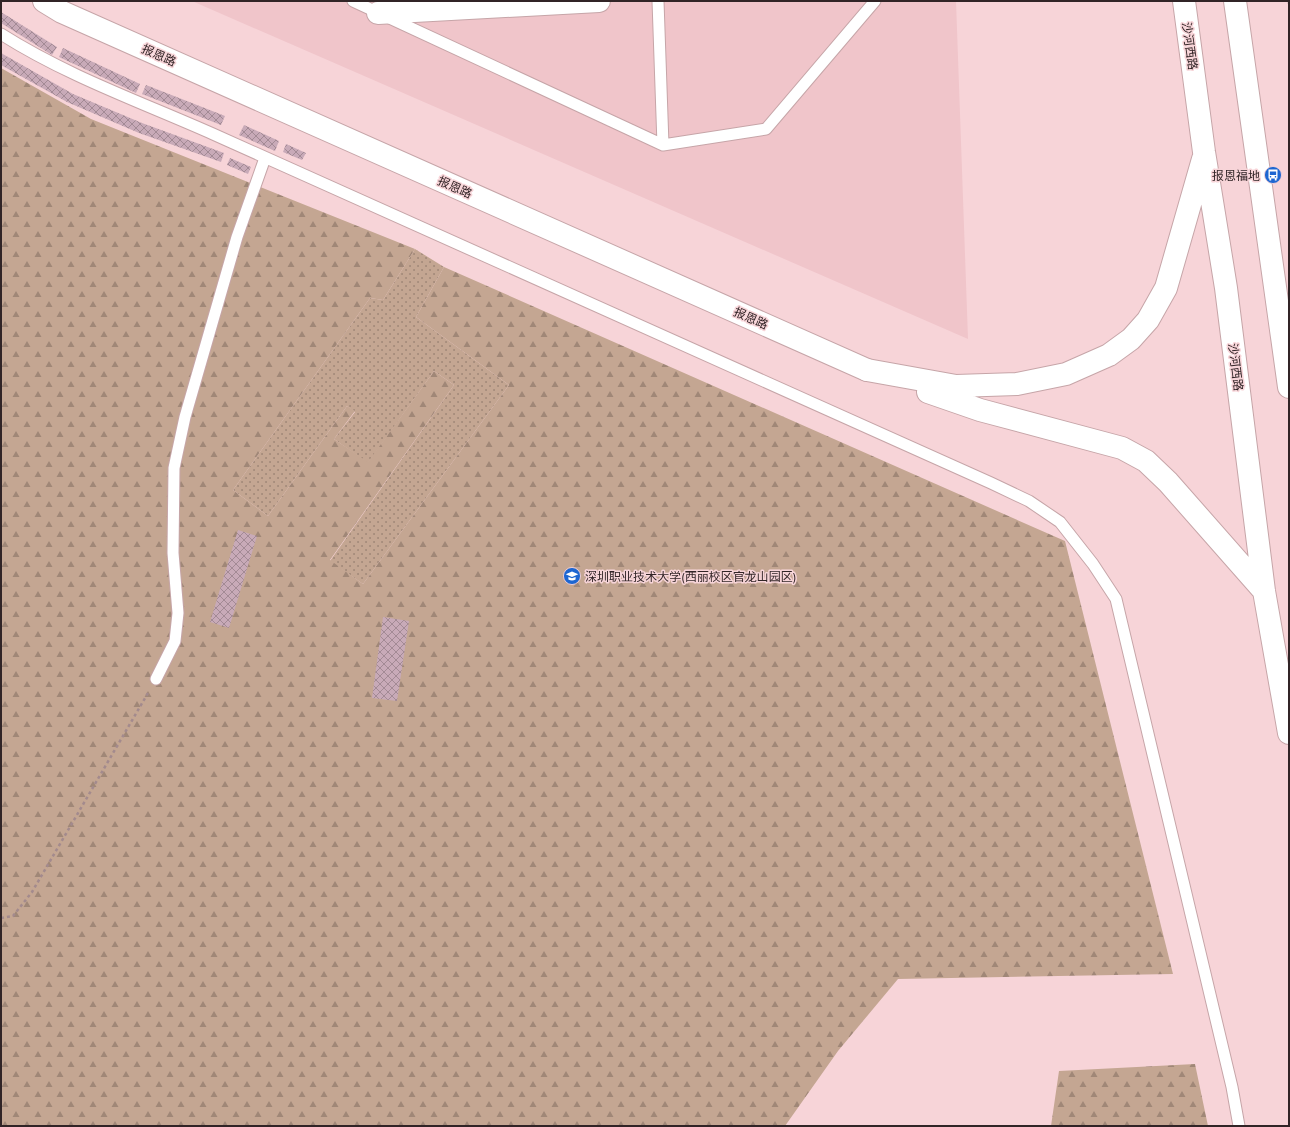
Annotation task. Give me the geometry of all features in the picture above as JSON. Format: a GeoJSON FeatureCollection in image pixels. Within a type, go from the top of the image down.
{"type":"FeatureCollection","features":[{"type":"Feature","properties":{"kind":"main road","name":"报恩路"},"geometry":{"type":"LineString","coordinates":[[44,1],[62,12],[867,370]]}},
{"type":"Feature","properties":{"kind":"main road"},"geometry":{"type":"LineString","coordinates":[[378,12],[599,1]]}},
{"type":"Feature","properties":{"kind":"main road","name":"沙河西路"},"geometry":{"type":"LineString","coordinates":[[1184,1],[1204,152],[1226,288],[1264,591],[1289,733]]}},
{"type":"Feature","properties":{"kind":"main road"},"geometry":{"type":"LineString","coordinates":[[1235,1],[1289,387]]}},
{"type":"Feature","properties":{"kind":"main road"},"geometry":{"type":"LineString","coordinates":[[867,370],[956,386],[1016,384],[1066,374],[1110,355],[1131,339],[1148,320],[1166,288],[1204,152]]}},
{"type":"Feature","properties":{"kind":"main road"},"geometry":{"type":"LineString","coordinates":[[867,370],[980,410],[1122,448],[1146,462],[1168,482],[1264,591]]}},
{"type":"Feature","properties":{"kind":"lane"},"geometry":{"type":"LineString","coordinates":[[353,1],[662,144],[766,129],[875,1]]}},
{"type":"Feature","properties":{"kind":"lane"},"geometry":{"type":"LineString","coordinates":[[658,1],[662,144]]}},
{"type":"Feature","properties":{"kind":"lane"},"geometry":{"type":"LineString","coordinates":[[1,34],[47,62],[83,79],[151,107],[997,486],[1029,501],[1060,522],[1116,599],[1228,1071],[1239,1126]]}},
{"type":"Feature","properties":{"kind":"lane"},"geometry":{"type":"LineString","coordinates":[[156,679],[175,641],[178,613],[173,553],[174,468],[185,417],[237,237],[265,158]]}},
{"type":"Feature","properties":{"kind":"path"},"geometry":{"type":"LineString","coordinates":[[1288,1],[1289,7]]}},
{"type":"Feature","properties":{"kind":"path"},"geometry":{"type":"LineString","coordinates":[[1,918],[13,916],[32,892],[156,679]]}},
{"type":"Feature","properties":{"kind":"shaded area"},"geometry":{"type":"Polygon","coordinates":[[[192,1],[956,1],[968,339],[192,1]]]}},
{"type":"Feature","properties":{"kind":"green space","name":"深圳职业技术大学(西丽校区官龙山园区)"},"geometry":{"type":"Polygon","coordinates":[[[1,68],[91,119],[415,249],[383,300],[370,298],[233,490],[268,516],[347,406],[355,411],[334,439],[368,462],[434,371],[454,385],[330,560],[363,584],[509,385],[416,317],[444,267],[1065,541],[1173,974],[898,979],[838,1051],[785,1126],[1,1126],[1,68]]]}},
{"type":"Feature","properties":{"kind":"green space"},"geometry":{"type":"Polygon","coordinates":[[[415,249],[444,267],[416,317],[509,385],[363,584],[330,561],[454,385],[434,371],[368,463],[334,439],[355,412],[347,406],[268,516],[233,490],[370,298],[383,300],[415,249]]]}},
{"type":"Feature","properties":{"kind":"green space"},"geometry":{"type":"Polygon","coordinates":[[[1195,1064],[1208,1126],[1051,1126],[1059,1071],[1195,1064]]]}},
{"type":"Feature","properties":{"kind":"building"},"geometry":{"type":"Polygon","coordinates":[[[1,12],[57,47],[52,55],[1,23],[1,12]]]}},
{"type":"Feature","properties":{"kind":"building"},"geometry":{"type":"Polygon","coordinates":[[[63,48],[140,84],[136,93],[59,57],[63,48]]]}},
{"type":"Feature","properties":{"kind":"building"},"geometry":{"type":"Polygon","coordinates":[[[1,53],[73,94],[142,123],[224,153],[221,162],[139,133],[67,102],[1,65],[1,53]]]}},
{"type":"Feature","properties":{"kind":"building"},"geometry":{"type":"Polygon","coordinates":[[[146,85],[225,116],[221,125],[142,94],[146,85]]]}},
{"type":"Feature","properties":{"kind":"building"},"geometry":{"type":"Polygon","coordinates":[[[244,125],[279,141],[275,151],[239,135],[244,125]]]}},
{"type":"Feature","properties":{"kind":"building"},"geometry":{"type":"Polygon","coordinates":[[[286,144],[306,153],[302,160],[283,152],[286,144]]]}},
{"type":"Feature","properties":{"kind":"building"},"geometry":{"type":"Polygon","coordinates":[[[230,158],[251,167],[248,174],[227,165],[230,158]]]}},
{"type":"Feature","properties":{"kind":"building"},"geometry":{"type":"Polygon","coordinates":[[[238,530],[257,536],[229,628],[210,622],[238,530]]]}},
{"type":"Feature","properties":{"kind":"building"},"geometry":{"type":"Polygon","coordinates":[[[383,617],[409,621],[397,701],[372,698],[383,617]]]}},
{"type":"Feature","properties":{"kind":"place","name":"报恩福地"},"geometry":{"type":"Point","coordinates":[1273,175]}},
{"type":"Feature","properties":{"kind":"place","name":"深圳职业技术大学(西丽校区官龙山园区)"},"geometry":{"type":"Point","coordinates":[572,576]}}]}
